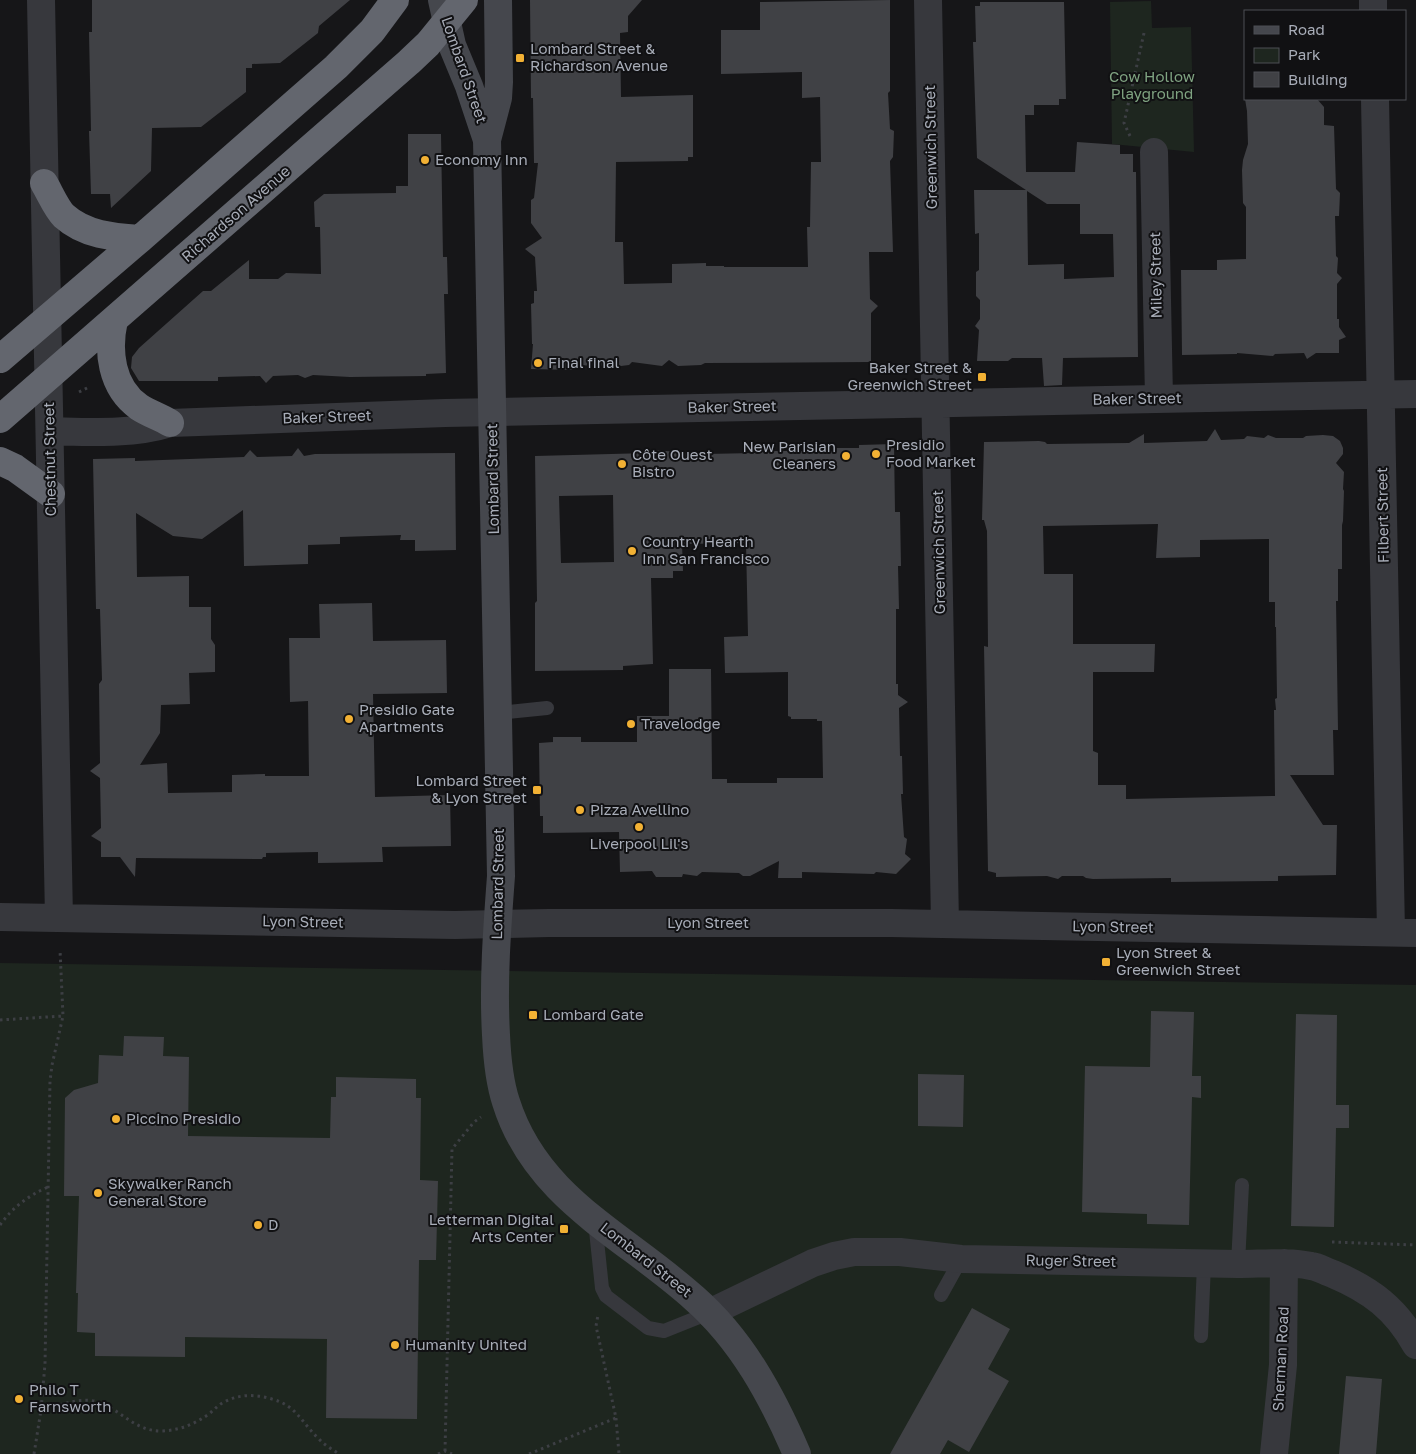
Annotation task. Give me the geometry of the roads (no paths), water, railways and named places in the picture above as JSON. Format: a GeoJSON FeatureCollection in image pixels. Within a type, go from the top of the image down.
{"type":"FeatureCollection","features":[{"type":"Feature","properties":{"kind":"highway"},"geometry":{"type":"LineString","coordinates":[[0,358],[140,239],[355,49],[372,31],[395,0]]}},
{"type":"Feature","properties":{"kind":"highway","name":"Richardson Avenue"},"geometry":{"type":"LineString","coordinates":[[0,419],[389,80],[428,44],[444,11],[464,0]]}},
{"type":"Feature","properties":{"kind":"highway"},"geometry":{"type":"LineString","coordinates":[[44,183],[63,215],[82,228],[108,237],[140,239]]}},
{"type":"Feature","properties":{"kind":"highway"},"geometry":{"type":"LineString","coordinates":[[114,320],[110,338],[110,354],[118,384],[127,396],[140,407],[170,422]]}},
{"type":"Feature","properties":{"kind":"highway"},"geometry":{"type":"LineString","coordinates":[[0,461],[15,468],[51,494]]}},
{"type":"Feature","properties":{"kind":"street","name":"Chestnut Street"},"geometry":{"type":"LineString","coordinates":[[41,0],[58,918]]}},
{"type":"Feature","properties":{"kind":"street","name":"Lombard Street"},"geometry":{"type":"LineString","coordinates":[[498,0],[500,82],[488,140],[501,876],[495,1010],[500,1076],[513,1124],[524,1146],[538,1167],[554,1185],[595,1220],[673,1280],[709,1312],[730,1336],[760,1378],[797,1454]]}},
{"type":"Feature","properties":{"kind":"street","name":"Greenwich Street"},"geometry":{"type":"LineString","coordinates":[[928,0],[945,924]]}},
{"type":"Feature","properties":{"kind":"street","name":"Lombard Street"},"geometry":{"type":"LineString","coordinates":[[444,11],[452,45],[488,140]]}},
{"type":"Feature","properties":{"kind":"street","name":"Filbert Street"},"geometry":{"type":"LineString","coordinates":[[1375,100],[1381,394],[1404,932]]}},
{"type":"Feature","properties":{"kind":"street","name":"Miley Street"},"geometry":{"type":"LineString","coordinates":[[1154,152],[1159,398]]}},
{"type":"Feature","properties":{"kind":"street","name":"Baker Street"},"geometry":{"type":"LineString","coordinates":[[50,431],[119,432],[155,428],[170,422],[492,412],[1416,394]]}},
{"type":"Feature","properties":{"kind":"street","name":"Lyon Street"},"geometry":{"type":"LineString","coordinates":[[0,917],[455,925],[549,923],[945,924],[1404,932]]}},
{"type":"Feature","properties":{"kind":"street","name":"Ruger Street"},"geometry":{"type":"LineString","coordinates":[[709,1312],[791,1272],[834,1256],[854,1252],[878,1251],[924,1254],[961,1259],[1284,1264],[1312,1266],[1368,1291],[1389,1308],[1406,1327],[1416,1346]]}},
{"type":"Feature","properties":{"kind":"street","name":"Sherman Road"},"geometry":{"type":"LineString","coordinates":[[1274,1454],[1283,1365],[1284,1264]]}},
{"type":"Feature","properties":{"kind":"lane"},"geometry":{"type":"LineString","coordinates":[[498,713],[547,708]]}},
{"type":"Feature","properties":{"kind":"lane"},"geometry":{"type":"LineString","coordinates":[[1238,1264],[1242,1185]]}},
{"type":"Feature","properties":{"kind":"lane"},"geometry":{"type":"LineString","coordinates":[[595,1220],[600,1279],[606,1296],[648,1328],[655,1330],[664,1331],[709,1312]]}},
{"type":"Feature","properties":{"kind":"lane"},"geometry":{"type":"LineString","coordinates":[[941,1294],[961,1259]]}},
{"type":"Feature","properties":{"kind":"lane"},"geometry":{"type":"LineString","coordinates":[[1201,1336],[1204,1264]]}},
{"type":"Feature","properties":{"kind":"place","name":"Lombard Street & Richardson Avenue"},"geometry":{"type":"Point","coordinates":[520,58]}},
{"type":"Feature","properties":{"kind":"place","name":"Economy Inn"},"geometry":{"type":"Point","coordinates":[425,160]}},
{"type":"Feature","properties":{"kind":"place","name":"Final final"},"geometry":{"type":"Point","coordinates":[538,363]}},
{"type":"Feature","properties":{"kind":"place","name":"Baker Street & Greenwich Street"},"geometry":{"type":"Point","coordinates":[982,377]}},
{"type":"Feature","properties":{"kind":"place","name":"Presidio Food Market"},"geometry":{"type":"Point","coordinates":[876,454]}},
{"type":"Feature","properties":{"kind":"place","name":"New Parisian Cleaners"},"geometry":{"type":"Point","coordinates":[846,456]}},
{"type":"Feature","properties":{"kind":"place","name":"Côte Ouest Bistro"},"geometry":{"type":"Point","coordinates":[622,464]}},
{"type":"Feature","properties":{"kind":"place","name":"Country Hearth Inn San Francisco"},"geometry":{"type":"Point","coordinates":[632,551]}},
{"type":"Feature","properties":{"kind":"place","name":"Presidio Gate Apartments"},"geometry":{"type":"Point","coordinates":[349,719]}},
{"type":"Feature","properties":{"kind":"place","name":"Travelodge"},"geometry":{"type":"Point","coordinates":[631,724]}},
{"type":"Feature","properties":{"kind":"place","name":"Lombard Street & Lyon Street"},"geometry":{"type":"Point","coordinates":[537,790]}},
{"type":"Feature","properties":{"kind":"place","name":"Pizza Avellino"},"geometry":{"type":"Point","coordinates":[580,810]}},
{"type":"Feature","properties":{"kind":"place","name":"Liverpool Lil's"},"geometry":{"type":"Point","coordinates":[639,827]}},
{"type":"Feature","properties":{"kind":"place","name":"Lyon Street & Greenwich Street"},"geometry":{"type":"Point","coordinates":[1106,962]}},
{"type":"Feature","properties":{"kind":"place","name":"Lombard Gate"},"geometry":{"type":"Point","coordinates":[533,1015]}},
{"type":"Feature","properties":{"kind":"place","name":"Piccino Presidio"},"geometry":{"type":"Point","coordinates":[116,1119]}},
{"type":"Feature","properties":{"kind":"place","name":"Skywalker Ranch General Store"},"geometry":{"type":"Point","coordinates":[98,1193]}},
{"type":"Feature","properties":{"kind":"place","name":"D"},"geometry":{"type":"Point","coordinates":[258,1225]}},
{"type":"Feature","properties":{"kind":"place","name":"Letterman Digital Arts Center"},"geometry":{"type":"Point","coordinates":[564,1229]}},
{"type":"Feature","properties":{"kind":"place","name":"Humanity United"},"geometry":{"type":"Point","coordinates":[395,1345]}},
{"type":"Feature","properties":{"kind":"place","name":"Philo T Farnsworth"},"geometry":{"type":"Point","coordinates":[19,1399]}},
{"type":"Feature","properties":{"kind":"park label","name":"Cow Hollow Playground"},"geometry":{"type":"Point","coordinates":[1152,86]}}]}
